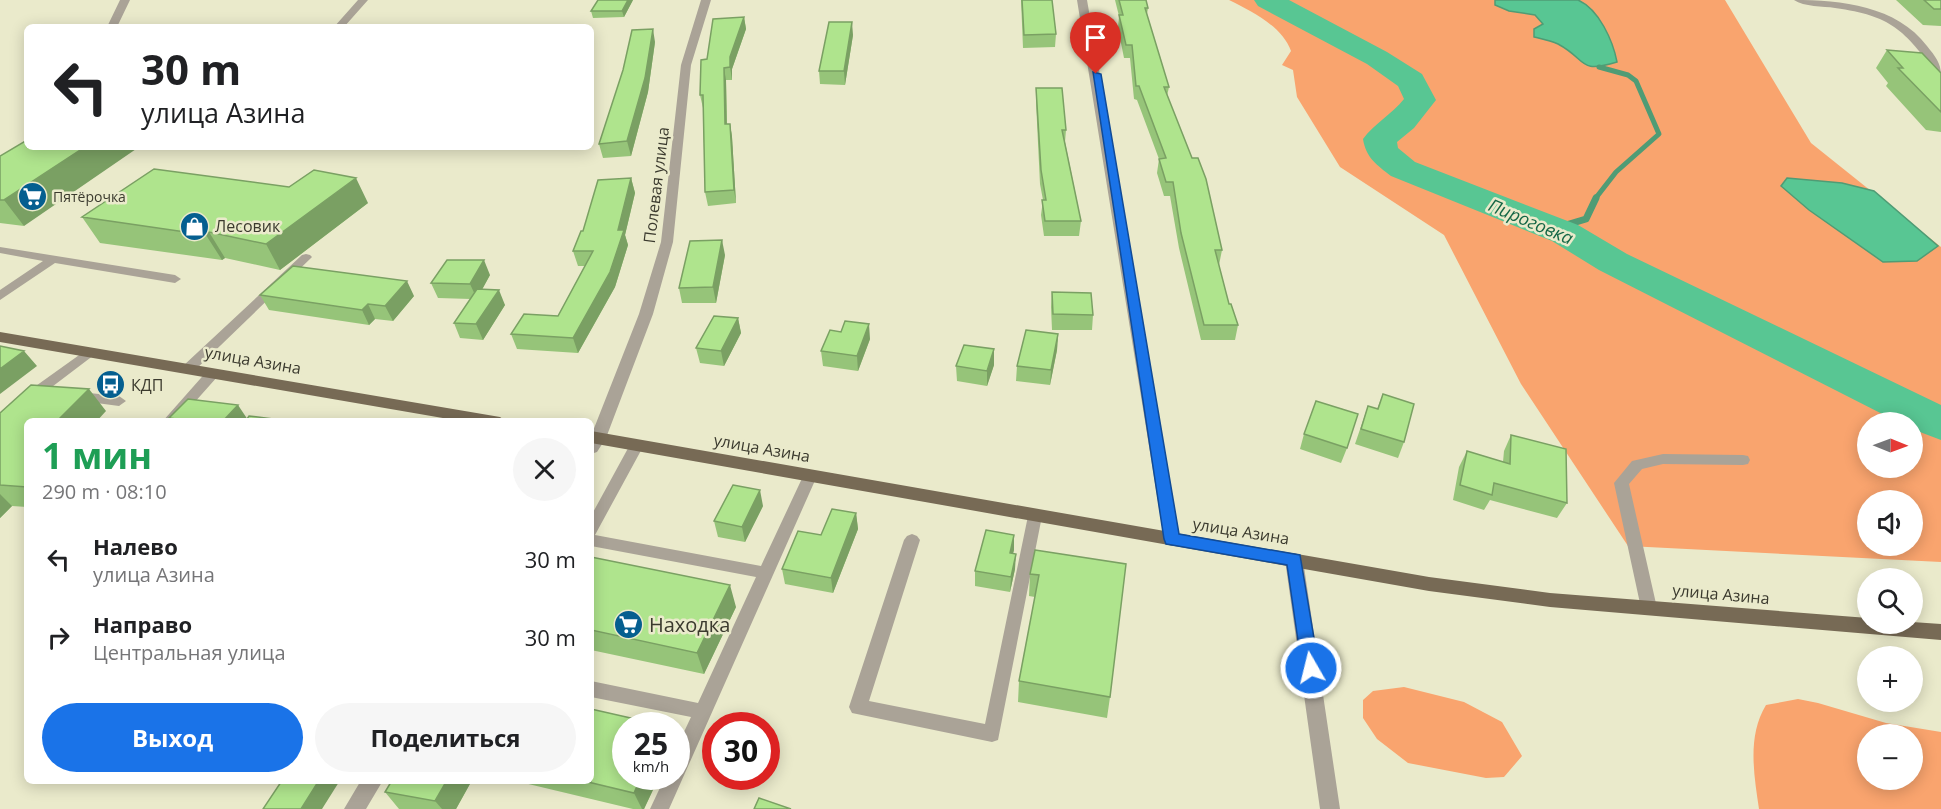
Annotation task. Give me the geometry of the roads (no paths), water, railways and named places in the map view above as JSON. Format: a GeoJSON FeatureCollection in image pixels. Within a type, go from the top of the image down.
{"type":"FeatureCollection","features":[{"type":"Feature","properties":{"kind":"main road","name":"улица Азина"},"geometry":{"type":"LineString","coordinates":[[0,337],[477,418]]}},
{"type":"Feature","properties":{"kind":"main road","name":"улица Азина"},"geometry":{"type":"LineString","coordinates":[[594,441],[637,445],[1429,584],[1550,600],[1941,632]]}},
{"type":"Feature","properties":{"kind":"street"},"geometry":{"type":"LineString","coordinates":[[113,24],[125,0]]}},
{"type":"Feature","properties":{"kind":"street"},"geometry":{"type":"LineString","coordinates":[[342,24],[363,0]]}},
{"type":"Feature","properties":{"kind":"street","name":"Полевая улица"},"geometry":{"type":"LineString","coordinates":[[594,439],[646,314],[667,242],[686,65],[706,0]]}},
{"type":"Feature","properties":{"kind":"street"},"geometry":{"type":"LineString","coordinates":[[1082,0],[1172,539]]}},
{"type":"Feature","properties":{"kind":"street"},"geometry":{"type":"LineString","coordinates":[[1799,0],[1860,10],[1894,22],[1911,33],[1941,72]]}},
{"type":"Feature","properties":{"kind":"street"},"geometry":{"type":"LineString","coordinates":[[1294,560],[1330,809]]}},
{"type":"Feature","properties":{"kind":"street"},"geometry":{"type":"LineString","coordinates":[[354,809],[371,784]]}},
{"type":"Feature","properties":{"kind":"lane"},"geometry":{"type":"LineString","coordinates":[[0,249],[175,279]]}},
{"type":"Feature","properties":{"kind":"lane"},"geometry":{"type":"LineString","coordinates":[[188,369],[306,257]]}},
{"type":"Feature","properties":{"kind":"lane"},"geometry":{"type":"LineString","coordinates":[[0,296],[53,259]]}},
{"type":"Feature","properties":{"kind":"lane"},"geometry":{"type":"LineString","coordinates":[[18,406],[89,352]]}},
{"type":"Feature","properties":{"kind":"lane"},"geometry":{"type":"LineString","coordinates":[[173,418],[213,373]]}},
{"type":"Feature","properties":{"kind":"lane"},"geometry":{"type":"LineString","coordinates":[[36,392],[119,402]]}},
{"type":"Feature","properties":{"kind":"lane"},"geometry":{"type":"LineString","coordinates":[[594,524],[637,445]]}},
{"type":"Feature","properties":{"kind":"lane"},"geometry":{"type":"LineString","coordinates":[[1649,608],[1621,483],[1637,465],[1663,459],[1743,460]]}},
{"type":"Feature","properties":{"kind":"lane"},"geometry":{"type":"LineString","coordinates":[[690,740],[810,476]]}},
{"type":"Feature","properties":{"kind":"lane"},"geometry":{"type":"LineString","coordinates":[[912,540],[858,707],[992,734],[1035,516]]}},
{"type":"Feature","properties":{"kind":"lane"},"geometry":{"type":"LineString","coordinates":[[594,541],[766,573]]}},
{"type":"Feature","properties":{"kind":"lane"},"geometry":{"type":"LineString","coordinates":[[594,690],[703,711]]}},
{"type":"Feature","properties":{"kind":"lane"},"geometry":{"type":"LineString","coordinates":[[659,809],[668,790]]}},
{"type":"Feature","properties":{"kind":"waterway","name":"Пироговка"},"geometry":{"type":"LineString","coordinates":[[1268,0],[1377,58],[1411,81],[1420,100],[1403,121],[1380,139],[1382,152],[1403,169],[1565,233],[1613,262],[1941,424]]}},
{"type":"Feature","properties":{"kind":"waterway"},"geometry":{"type":"LineString","coordinates":[[1595,199],[1616,172],[1659,134],[1636,81],[1628,75],[1599,67]]}},
{"type":"Feature","properties":{"kind":"waterway"},"geometry":{"type":"LineString","coordinates":[[1565,233],[1566,225],[1586,219],[1596,198]]}},
{"type":"Feature","properties":{"kind":"place","name":"Пятёрочка"},"geometry":{"type":"Point","coordinates":[32,196]}},
{"type":"Feature","properties":{"kind":"place","name":"Лесовик"},"geometry":{"type":"Point","coordinates":[194,226]}},
{"type":"Feature","properties":{"kind":"place","name":"КДП"},"geometry":{"type":"Point","coordinates":[110,385]}},
{"type":"Feature","properties":{"kind":"place","name":"Находка"},"geometry":{"type":"Point","coordinates":[628,624]}}]}
